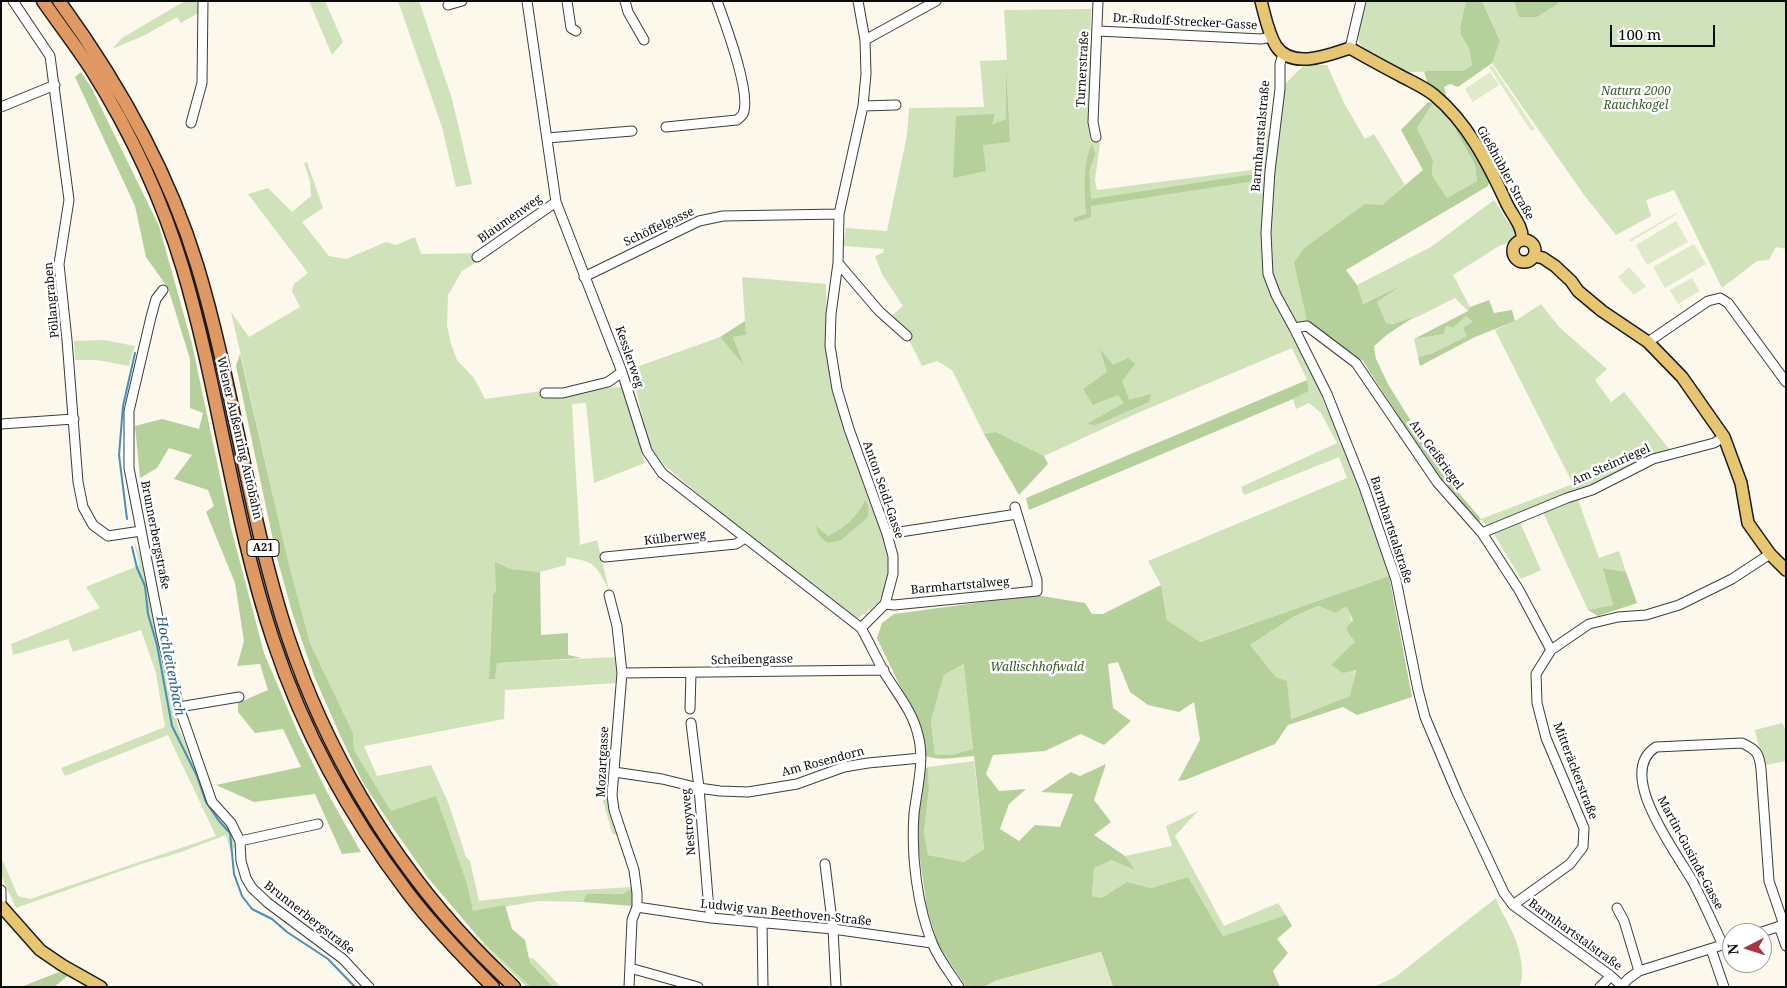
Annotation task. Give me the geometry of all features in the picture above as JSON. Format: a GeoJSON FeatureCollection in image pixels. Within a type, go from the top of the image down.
{"type":"FeatureCollection","features":[{"type":"Feature","properties":{"kind":"highway","name":"Wiener Außenring Autobahn"},"geometry":{"type":"LineString","coordinates":[[43,1],[92,70],[128,133],[155,192],[183,268],[203,342],[253,572],[273,641],[297,703],[330,774],[367,836],[408,894],[460,954],[493,987]]}},
{"type":"Feature","properties":{"kind":"highway","name":"Wiener Außenring Autobahn"},"geometry":{"type":"LineString","coordinates":[[60,1],[103,63],[140,128],[172,197],[197,264],[268,568],[288,637],[311,698],[344,768],[381,829],[422,886],[470,943],[514,987]]}},
{"type":"Feature","properties":{"kind":"main road"},"geometry":{"type":"LineString","coordinates":[[1260,1],[1272,37],[1283,54],[1300,59],[1318,58],[1350,48]]}},
{"type":"Feature","properties":{"kind":"main road","name":"Gießhübler Straße"},"geometry":{"type":"LineString","coordinates":[[1350,48],[1423,88],[1440,100],[1461,122],[1494,178],[1510,212],[1520,226],[1522,240]]}},
{"type":"Feature","properties":{"kind":"main road","name":"Gießhübler Straße"},"geometry":{"type":"LineString","coordinates":[[1527,240],[1534,244],[1535,256],[1525,262],[1515,258],[1513,254],[1516,243],[1527,240]]}},
{"type":"Feature","properties":{"kind":"main road","name":"Gießhübler Straße"},"geometry":{"type":"LineString","coordinates":[[1535,256],[1543,258],[1556,266],[1578,291],[1602,311],[1648,342],[1682,377],[1724,437],[1741,482],[1748,523],[1770,554],[1786,570]]}},
{"type":"Feature","properties":{"kind":"main road"},"geometry":{"type":"LineString","coordinates":[[1,906],[40,950],[100,987]]}},
{"type":"Feature","properties":{"kind":"street","name":"Pöllangraben"},"geometry":{"type":"LineString","coordinates":[[13,1],[50,56],[55,85],[69,200],[59,264],[68,340],[78,482],[84,507],[93,525],[108,536],[141,531]]}},
{"type":"Feature","properties":{"kind":"street"},"geometry":{"type":"LineString","coordinates":[[191,123],[202,83],[203,1]]}},
{"type":"Feature","properties":{"kind":"street"},"geometry":{"type":"LineString","coordinates":[[448,5],[462,1]]}},
{"type":"Feature","properties":{"kind":"street","name":"Kesslerweg"},"geometry":{"type":"LineString","coordinates":[[527,1],[556,202],[622,372],[647,451],[662,473],[861,628]]}},
{"type":"Feature","properties":{"kind":"street"},"geometry":{"type":"LineString","coordinates":[[567,1],[571,28],[576,31]]}},
{"type":"Feature","properties":{"kind":"street"},"geometry":{"type":"LineString","coordinates":[[625,1],[628,12],[644,40]]}},
{"type":"Feature","properties":{"kind":"street"},"geometry":{"type":"LineString","coordinates":[[666,127],[737,120],[742,116],[744,107],[740,72],[717,1]]}},
{"type":"Feature","properties":{"kind":"street","name":"Anton Seidl-Gasse"},"geometry":{"type":"LineString","coordinates":[[858,1],[865,40],[866,74],[863,106],[839,214],[838,263],[830,314],[830,346],[837,389],[849,429],[887,534],[893,556],[894,574],[885,604],[861,628]]}},
{"type":"Feature","properties":{"kind":"street"},"geometry":{"type":"LineString","coordinates":[[865,40],[936,1]]}},
{"type":"Feature","properties":{"kind":"street","name":"Turnerstraße"},"geometry":{"type":"LineString","coordinates":[[1096,138],[1093,122],[1098,1]]}},
{"type":"Feature","properties":{"kind":"street"},"geometry":{"type":"LineString","coordinates":[[1350,48],[1361,1]]}},
{"type":"Feature","properties":{"kind":"street","name":"Dr.-Rudolf-Strecker-Gasse"},"geometry":{"type":"LineString","coordinates":[[1098,31],[1261,39],[1272,37]]}},
{"type":"Feature","properties":{"kind":"street","name":"Barmhartstalstraße"},"geometry":{"type":"LineString","coordinates":[[1283,54],[1280,64],[1280,89],[1270,170],[1266,233],[1268,274],[1276,295],[1327,394],[1364,488],[1396,580],[1425,717],[1504,893],[1513,905],[1622,986]]}},
{"type":"Feature","properties":{"kind":"street"},"geometry":{"type":"LineString","coordinates":[[1,107],[55,85]]}},
{"type":"Feature","properties":{"kind":"street"},"geometry":{"type":"LineString","coordinates":[[863,106],[896,105]]}},
{"type":"Feature","properties":{"kind":"street"},"geometry":{"type":"LineString","coordinates":[[547,138],[632,131]]}},
{"type":"Feature","properties":{"kind":"street","name":"Blaumenweg"},"geometry":{"type":"LineString","coordinates":[[477,258],[556,202]]}},
{"type":"Feature","properties":{"kind":"street","name":"Schöffelgasse"},"geometry":{"type":"LineString","coordinates":[[584,277],[699,221],[723,216],[839,214]]}},
{"type":"Feature","properties":{"kind":"street"},"geometry":{"type":"LineString","coordinates":[[838,263],[879,310],[906,336]]}},
{"type":"Feature","properties":{"kind":"street","name":"Brunnerbergstraße"},"geometry":{"type":"LineString","coordinates":[[163,290],[156,299],[129,411],[130,468],[161,633],[179,707],[212,802],[231,823],[240,842],[241,861],[246,878],[252,888],[268,903],[343,959],[369,987]]}},
{"type":"Feature","properties":{"kind":"street"},"geometry":{"type":"LineString","coordinates":[[1648,342],[1708,301],[1720,298],[1728,304],[1786,382]]}},
{"type":"Feature","properties":{"kind":"street","name":"Am Geißriegel"},"geometry":{"type":"LineString","coordinates":[[1294,328],[1307,326],[1356,363],[1437,482],[1482,532],[1520,590],[1551,650]]}},
{"type":"Feature","properties":{"kind":"street"},"geometry":{"type":"LineString","coordinates":[[545,393],[564,393],[608,382],[622,372]]}},
{"type":"Feature","properties":{"kind":"street"},"geometry":{"type":"LineString","coordinates":[[1,424],[74,419]]}},
{"type":"Feature","properties":{"kind":"street","name":"Am Steinriegel"},"geometry":{"type":"LineString","coordinates":[[1482,532],[1592,490],[1653,459],[1714,442],[1724,437]]}},
{"type":"Feature","properties":{"kind":"street","name":"Barmhartstalweg"},"geometry":{"type":"LineString","coordinates":[[885,604],[894,605],[1037,591],[1038,580],[1016,510],[887,534]]}},
{"type":"Feature","properties":{"kind":"street","name":"Külberweg"},"geometry":{"type":"LineString","coordinates":[[605,557],[736,544],[745,538]]}},
{"type":"Feature","properties":{"kind":"street","name":"Mitteräckerstraße"},"geometry":{"type":"LineString","coordinates":[[1513,905],[1570,864],[1583,847],[1584,828],[1546,738],[1537,703],[1536,674],[1551,650],[1590,624],[1618,617],[1646,614],[1679,604],[1732,579],[1770,554]]}},
{"type":"Feature","properties":{"kind":"street","name":"Mozartgasse"},"geometry":{"type":"LineString","coordinates":[[609,595],[617,626],[622,673],[612,795],[614,810],[634,870],[637,908],[632,920],[629,987]]}},
{"type":"Feature","properties":{"kind":"street"},"geometry":{"type":"LineString","coordinates":[[861,628],[914,721],[919,737],[921,758],[914,816],[914,839],[921,907],[932,943],[959,987]]}},
{"type":"Feature","properties":{"kind":"street","name":"Scheibengasse"},"geometry":{"type":"LineString","coordinates":[[622,673],[884,670]]}},
{"type":"Feature","properties":{"kind":"street"},"geometry":{"type":"LineString","coordinates":[[690,709],[691,673]]}},
{"type":"Feature","properties":{"kind":"street"},"geometry":{"type":"LineString","coordinates":[[179,707],[238,697]]}},
{"type":"Feature","properties":{"kind":"street","name":"Nestroyweg"},"geometry":{"type":"LineString","coordinates":[[691,723],[699,788],[708,898],[712,918]]}},
{"type":"Feature","properties":{"kind":"street","name":"Martin-Gusinde-Gasse"},"geometry":{"type":"LineString","coordinates":[[1722,943],[1693,882],[1648,806],[1641,771],[1644,758],[1656,747],[1742,742],[1753,748],[1759,756],[1769,881],[1783,925]]}},
{"type":"Feature","properties":{"kind":"street","name":"Am Rosendorn"},"geometry":{"type":"LineString","coordinates":[[614,772],[662,779],[699,788],[748,792],[797,784],[844,767],[921,758]]}},
{"type":"Feature","properties":{"kind":"street"},"geometry":{"type":"LineString","coordinates":[[240,842],[318,824]]}},
{"type":"Feature","properties":{"kind":"street"},"geometry":{"type":"LineString","coordinates":[[825,864],[833,929],[836,987]]}},
{"type":"Feature","properties":{"kind":"street"},"geometry":{"type":"LineString","coordinates":[[1,890],[1,901]]}},
{"type":"Feature","properties":{"kind":"street","name":"Ludwig van Beethoven-Straße"},"geometry":{"type":"LineString","coordinates":[[637,908],[712,918],[833,929],[932,943]]}},
{"type":"Feature","properties":{"kind":"street"},"geometry":{"type":"LineString","coordinates":[[1616,908],[1624,921],[1639,971]]}},
{"type":"Feature","properties":{"kind":"street"},"geometry":{"type":"LineString","coordinates":[[762,922],[763,987]]}},
{"type":"Feature","properties":{"kind":"street"},"geometry":{"type":"LineString","coordinates":[[1783,925],[1786,946]]}},
{"type":"Feature","properties":{"kind":"street"},"geometry":{"type":"LineString","coordinates":[[1622,986],[1639,971],[1722,945]]}},
{"type":"Feature","properties":{"kind":"street"},"geometry":{"type":"LineString","coordinates":[[1711,949],[1724,987]]}},
{"type":"Feature","properties":{"kind":"street"},"geometry":{"type":"LineString","coordinates":[[630,968],[698,987]]}},
{"type":"Feature","properties":{"kind":"street"},"geometry":{"type":"LineString","coordinates":[[1600,987],[1611,976]]}},
{"type":"Feature","properties":{"kind":"green space"},"geometry":{"type":"Polygon","coordinates":[[[185,1],[199,1],[200,12],[181,23],[177,17],[145,35],[112,49],[122,38],[185,1]]]}},
{"type":"Feature","properties":{"kind":"green space"},"geometry":{"type":"Polygon","coordinates":[[[309,1],[325,1],[343,42],[332,55],[309,1]]]}},
{"type":"Feature","properties":{"kind":"green space"},"geometry":{"type":"Polygon","coordinates":[[[398,1],[419,1],[452,99],[472,184],[456,187],[442,127],[398,1]]]}},
{"type":"Feature","properties":{"kind":"green space"},"geometry":{"type":"Polygon","coordinates":[[[1365,1],[1466,1],[1460,27],[1461,35],[1469,49],[1472,65],[1463,71],[1406,72],[1364,49],[1359,43],[1358,36],[1365,1]]]}},
{"type":"Feature","properties":{"kind":"green space"},"geometry":{"type":"Polygon","coordinates":[[[1466,1],[1482,1],[1500,41],[1492,63],[1458,87],[1450,84],[1444,87],[1449,106],[1429,87],[1424,72],[1463,71],[1472,65],[1469,49],[1461,35],[1460,27],[1466,1]]]}},
{"type":"Feature","properties":{"kind":"green space","name":"Natura 2000 Rauchkogel"},"geometry":{"type":"Polygon","coordinates":[[[1482,1],[1514,1],[1520,17],[1537,17],[1561,1],[1786,1],[1786,249],[1776,247],[1769,260],[1757,261],[1722,288],[1674,190],[1646,200],[1651,216],[1616,235],[1584,195],[1492,63],[1500,41],[1482,1]]]}},
{"type":"Feature","properties":{"kind":"green space"},"geometry":{"type":"Polygon","coordinates":[[[1514,1],[1558,1],[1559,3],[1537,17],[1519,17],[1514,1]]]}},
{"type":"Feature","properties":{"kind":"green space"},"geometry":{"type":"Polygon","coordinates":[[[1091,9],[1090,40],[1096,40],[1092,120],[1093,141],[1100,143],[1095,180],[1097,190],[1260,169],[1261,133],[1278,131],[1285,84],[1304,65],[1327,65],[1344,103],[1365,139],[1374,134],[1405,185],[1382,205],[1294,263],[1307,322],[1289,332],[1312,370],[1326,408],[1342,439],[1369,513],[1389,576],[1199,642],[1167,620],[1161,585],[1148,561],[1347,478],[1339,457],[1244,495],[1241,487],[1337,443],[1321,413],[1309,403],[1296,409],[1293,399],[1309,391],[1307,380],[1292,348],[1133,415],[1044,456],[996,432],[984,434],[952,370],[937,361],[922,366],[911,344],[890,317],[903,306],[882,274],[875,256],[883,253],[884,249],[843,246],[846,228],[887,231],[907,135],[909,108],[984,107],[980,61],[1007,60],[1004,10],[1091,9]]]}},
{"type":"Feature","properties":{"kind":"green space"},"geometry":{"type":"Polygon","coordinates":[[[1492,65],[1535,129],[1531,131],[1489,67],[1492,65]]]}},
{"type":"Feature","properties":{"kind":"green space"},"geometry":{"type":"Polygon","coordinates":[[[1006,69],[1010,142],[983,145],[986,171],[953,178],[956,116],[995,114],[992,125],[1006,119],[1006,69]]]}},
{"type":"Feature","properties":{"kind":"green space"},"geometry":{"type":"Polygon","coordinates":[[[81,72],[91,87],[159,226],[192,344],[231,528],[264,653],[298,733],[328,794],[361,852],[342,854],[315,794],[254,802],[216,785],[301,767],[283,729],[255,733],[238,712],[238,703],[268,690],[260,664],[237,666],[244,641],[235,583],[206,512],[214,506],[208,490],[174,479],[192,455],[169,448],[157,468],[140,478],[135,426],[162,419],[199,429],[203,413],[190,408],[190,359],[168,288],[146,257],[135,206],[75,77],[81,72]]]}},
{"type":"Feature","properties":{"kind":"green space"},"geometry":{"type":"Polygon","coordinates":[[[1490,72],[1499,85],[1473,102],[1465,89],[1490,72]]]}},
{"type":"Feature","properties":{"kind":"green space"},"geometry":{"type":"Polygon","coordinates":[[[1428,102],[1433,103],[1417,128],[1433,160],[1432,175],[1447,198],[1477,181],[1475,165],[1456,131],[1458,125],[1473,148],[1489,182],[1488,186],[1346,270],[1357,285],[1363,304],[1400,286],[1377,302],[1386,323],[1393,324],[1414,317],[1374,346],[1376,359],[1388,384],[1447,479],[1481,519],[1478,523],[1439,479],[1363,361],[1307,322],[1294,263],[1303,249],[1365,204],[1382,205],[1423,170],[1401,130],[1428,102]]]}},
{"type":"Feature","properties":{"kind":"green space"},"geometry":{"type":"Polygon","coordinates":[[[1433,103],[1458,125],[1456,131],[1475,165],[1477,181],[1447,198],[1432,175],[1433,160],[1417,128],[1433,103]]]}},
{"type":"Feature","properties":{"kind":"green space"},"geometry":{"type":"Polygon","coordinates":[[[1092,144],[1095,154],[1089,172],[1091,199],[1261,173],[1261,180],[1091,206],[1091,217],[1075,222],[1073,218],[1086,214],[1085,169],[1092,144]]]}},
{"type":"Feature","properties":{"kind":"green space"},"geometry":{"type":"Polygon","coordinates":[[[307,162],[323,208],[302,222],[329,256],[346,259],[386,242],[396,245],[415,237],[421,254],[492,253],[462,271],[448,295],[447,326],[451,344],[457,360],[474,378],[485,399],[542,391],[623,387],[645,463],[594,483],[586,403],[572,404],[580,545],[597,540],[609,590],[594,566],[576,559],[566,557],[566,565],[540,572],[510,569],[493,595],[489,679],[495,679],[497,663],[616,657],[617,683],[505,690],[504,719],[364,746],[377,776],[431,765],[448,802],[466,857],[470,861],[479,901],[564,891],[633,887],[623,894],[586,894],[583,902],[539,901],[473,912],[467,883],[436,797],[391,811],[354,750],[353,733],[310,643],[289,566],[231,312],[249,337],[300,307],[292,291],[294,284],[308,273],[248,194],[268,188],[292,212],[311,196],[310,181],[304,163],[307,162]]]}},
{"type":"Feature","properties":{"kind":"green space"},"geometry":{"type":"Polygon","coordinates":[[[1494,200],[1517,233],[1510,242],[1499,246],[1453,275],[1470,307],[1468,311],[1455,298],[1413,318],[1386,324],[1377,302],[1396,288],[1362,304],[1357,285],[1431,247],[1494,200]]]}},
{"type":"Feature","properties":{"kind":"green space"},"geometry":{"type":"Polygon","coordinates":[[[1677,214],[1630,242],[1629,240],[1677,214]]]}},
{"type":"Feature","properties":{"kind":"green space"},"geometry":{"type":"Polygon","coordinates":[[[1676,221],[1688,242],[1647,265],[1636,245],[1676,221]]]}},
{"type":"Feature","properties":{"kind":"green space"},"geometry":{"type":"Polygon","coordinates":[[[1694,244],[1706,264],[1665,288],[1653,267],[1694,244]]]}},
{"type":"Feature","properties":{"kind":"green space"},"geometry":{"type":"Polygon","coordinates":[[[1629,267],[1646,286],[1634,295],[1618,277],[1629,267]]]}},
{"type":"Feature","properties":{"kind":"green space"},"geometry":{"type":"Polygon","coordinates":[[[742,277],[826,284],[827,350],[834,395],[889,555],[889,579],[878,603],[856,620],[745,533],[664,465],[649,445],[631,369],[720,337],[743,363],[733,337],[746,335],[742,277]]]}},
{"type":"Feature","properties":{"kind":"green space"},"geometry":{"type":"Polygon","coordinates":[[[1692,278],[1700,291],[1678,304],[1670,290],[1692,278]]]}},
{"type":"Feature","properties":{"kind":"green space"},"geometry":{"type":"Polygon","coordinates":[[[1489,300],[1494,313],[1512,310],[1515,321],[1475,337],[1420,366],[1418,357],[1433,353],[1467,336],[1463,328],[1473,322],[1466,316],[1453,328],[1446,326],[1444,334],[1414,339],[1468,311],[1470,307],[1489,300]]]}},
{"type":"Feature","properties":{"kind":"green space"},"geometry":{"type":"Polygon","coordinates":[[[1541,304],[1559,327],[1607,369],[1595,380],[1611,402],[1624,392],[1670,450],[1649,458],[1576,494],[1599,558],[1619,551],[1626,572],[1604,568],[1613,605],[1588,610],[1542,510],[1519,520],[1541,570],[1521,579],[1494,534],[1481,519],[1573,484],[1495,330],[1515,321],[1541,304]]]}},
{"type":"Feature","properties":{"kind":"green space"},"geometry":{"type":"Polygon","coordinates":[[[1466,315],[1474,323],[1467,336],[1433,353],[1418,357],[1414,339],[1444,334],[1446,326],[1453,328],[1466,315]]]}},
{"type":"Feature","properties":{"kind":"green space"},"geometry":{"type":"Polygon","coordinates":[[[745,321],[746,335],[733,337],[744,365],[720,337],[745,321]]]}},
{"type":"Feature","properties":{"kind":"green space"},"geometry":{"type":"Polygon","coordinates":[[[104,340],[135,346],[129,366],[97,360],[75,360],[74,341],[104,340]]]}},
{"type":"Feature","properties":{"kind":"green space"},"geometry":{"type":"Polygon","coordinates":[[[1100,349],[1113,365],[1128,358],[1135,364],[1122,381],[1129,400],[1151,394],[1149,402],[1096,425],[1087,424],[1124,403],[1118,395],[1093,405],[1083,389],[1107,372],[1100,349]]]}},
{"type":"Feature","properties":{"kind":"green space"},"geometry":{"type":"Polygon","coordinates":[[[240,354],[289,565],[310,643],[353,733],[354,750],[391,811],[436,796],[467,883],[473,911],[505,905],[512,929],[525,940],[530,963],[553,987],[531,987],[480,939],[428,878],[362,781],[314,676],[292,612],[276,554],[236,366],[240,354]]]}},
{"type":"Feature","properties":{"kind":"green space"},"geometry":{"type":"Polygon","coordinates":[[[1307,380],[1309,391],[1293,399],[1029,510],[1026,498],[1307,380]]]}},
{"type":"Feature","properties":{"kind":"green space"},"geometry":{"type":"Polygon","coordinates":[[[996,432],[1044,456],[1048,464],[1019,495],[984,434],[996,432]]]}},
{"type":"Feature","properties":{"kind":"green space"},"geometry":{"type":"Polygon","coordinates":[[[865,500],[868,505],[868,517],[841,540],[827,543],[818,534],[816,526],[828,536],[845,526],[855,517],[865,500]]]}},
{"type":"Feature","properties":{"kind":"green space"},"geometry":{"type":"Polygon","coordinates":[[[133,540],[145,566],[167,667],[169,690],[179,730],[234,836],[235,848],[230,850],[226,835],[16,908],[1,875],[1,857],[18,896],[30,899],[216,836],[168,735],[65,776],[61,768],[165,727],[156,673],[141,630],[73,652],[68,639],[13,655],[11,644],[100,608],[86,587],[140,565],[133,540]]]}},
{"type":"Feature","properties":{"kind":"green space"},"geometry":{"type":"Polygon","coordinates":[[[495,562],[510,569],[540,572],[541,635],[568,633],[568,655],[582,658],[497,663],[495,679],[489,679],[493,594],[496,591],[495,562]]]}},
{"type":"Feature","properties":{"kind":"green space"},"geometry":{"type":"Polygon","coordinates":[[[1603,568],[1626,572],[1637,603],[1598,616],[1588,610],[1613,605],[1603,568]]]}},
{"type":"Feature","properties":{"kind":"green space","name":"Wallischhofwald"},"geometry":{"type":"Polygon","coordinates":[[[1389,576],[1412,697],[1357,715],[1343,707],[1288,725],[1275,744],[1185,780],[1178,781],[1200,740],[1194,702],[1179,712],[1148,705],[1130,692],[1118,662],[1108,664],[1113,708],[1131,721],[1104,745],[1081,734],[1045,751],[993,755],[986,774],[999,791],[1026,789],[1009,804],[1000,829],[1019,841],[1035,825],[1060,827],[1073,794],[1041,792],[1071,772],[1080,776],[1106,764],[1094,800],[1111,822],[1094,835],[1125,856],[1135,870],[1111,860],[1094,868],[1092,896],[1101,898],[1127,882],[1151,888],[1188,877],[1223,936],[1286,915],[1292,926],[1277,939],[1288,953],[1273,971],[1280,987],[1113,987],[1101,952],[995,981],[984,987],[966,987],[938,944],[927,909],[919,852],[918,809],[921,772],[928,767],[929,789],[924,832],[928,855],[964,862],[984,849],[974,756],[942,759],[923,755],[920,728],[877,638],[882,623],[894,614],[1035,595],[1085,603],[1092,614],[1103,614],[1161,585],[1167,620],[1200,642],[1389,576]],[[1318,606],[1293,617],[1250,645],[1276,677],[1287,681],[1291,719],[1350,696],[1356,670],[1343,673],[1331,665],[1355,642],[1346,629],[1353,620],[1346,606],[1336,613],[1318,606]],[[964,664],[944,675],[931,721],[935,755],[952,755],[973,749],[964,664]]]}},
{"type":"Feature","properties":{"kind":"green space"},"geometry":{"type":"Polygon","coordinates":[[[1346,605],[1353,628],[1356,650],[1351,696],[1290,719],[1287,681],[1276,677],[1250,645],[1293,617],[1318,606],[1336,613],[1346,605]]]}},
{"type":"Feature","properties":{"kind":"green space"},"geometry":{"type":"Polygon","coordinates":[[[965,664],[973,750],[952,755],[935,755],[931,721],[944,675],[965,664]]]}},
{"type":"Feature","properties":{"kind":"green space"},"geometry":{"type":"Polygon","coordinates":[[[1782,723],[1786,730],[1786,761],[1766,765],[1755,730],[1782,723]]]}},
{"type":"Feature","properties":{"kind":"green space"},"geometry":{"type":"Polygon","coordinates":[[[974,761],[984,849],[964,862],[928,855],[924,832],[929,789],[928,767],[974,761]]]}},
{"type":"Feature","properties":{"kind":"green space"},"geometry":{"type":"Polygon","coordinates":[[[600,790],[607,795],[618,836],[612,833],[600,790]]]}},
{"type":"Feature","properties":{"kind":"green space"},"geometry":{"type":"Polygon","coordinates":[[[1198,811],[1175,836],[1224,926],[1278,903],[1286,915],[1223,936],[1188,877],[1151,888],[1127,882],[1101,898],[1092,896],[1094,868],[1110,860],[1134,869],[1125,856],[1172,846],[1166,826],[1198,811]]]}},
{"type":"Feature","properties":{"kind":"green space"},"geometry":{"type":"Polygon","coordinates":[[[633,887],[632,906],[583,902],[586,894],[623,894],[633,887]]]}},
{"type":"Feature","properties":{"kind":"green space"},"geometry":{"type":"Polygon","coordinates":[[[1496,898],[1514,935],[1519,951],[1522,977],[1519,987],[1373,987],[1394,978],[1496,898]]]}},
{"type":"Feature","properties":{"kind":"green space"},"geometry":{"type":"Polygon","coordinates":[[[480,942],[534,959],[561,987],[527,987],[480,942]]]}},
{"type":"Feature","properties":{"kind":"green space"},"geometry":{"type":"Polygon","coordinates":[[[1101,952],[1113,987],[984,987],[995,981],[1101,952]]]}},
{"type":"Feature","properties":{"kind":"green space"},"geometry":{"type":"Polygon","coordinates":[[[59,972],[69,975],[54,987],[21,987],[59,972]]]}},
{"type":"Feature","properties":{"kind":"waterway","name":"Hochleitenbach"},"geometry":{"type":"LineString","coordinates":[[127,519],[119,455],[123,406],[135,353]]}},
{"type":"Feature","properties":{"kind":"waterway","name":"Hochleitenbach"},"geometry":{"type":"LineString","coordinates":[[132,547],[137,568],[145,586],[148,614],[157,645],[172,726],[197,776],[206,802],[230,833],[234,874],[242,896],[252,909],[272,919],[287,932],[328,959],[355,987]]}}]}
